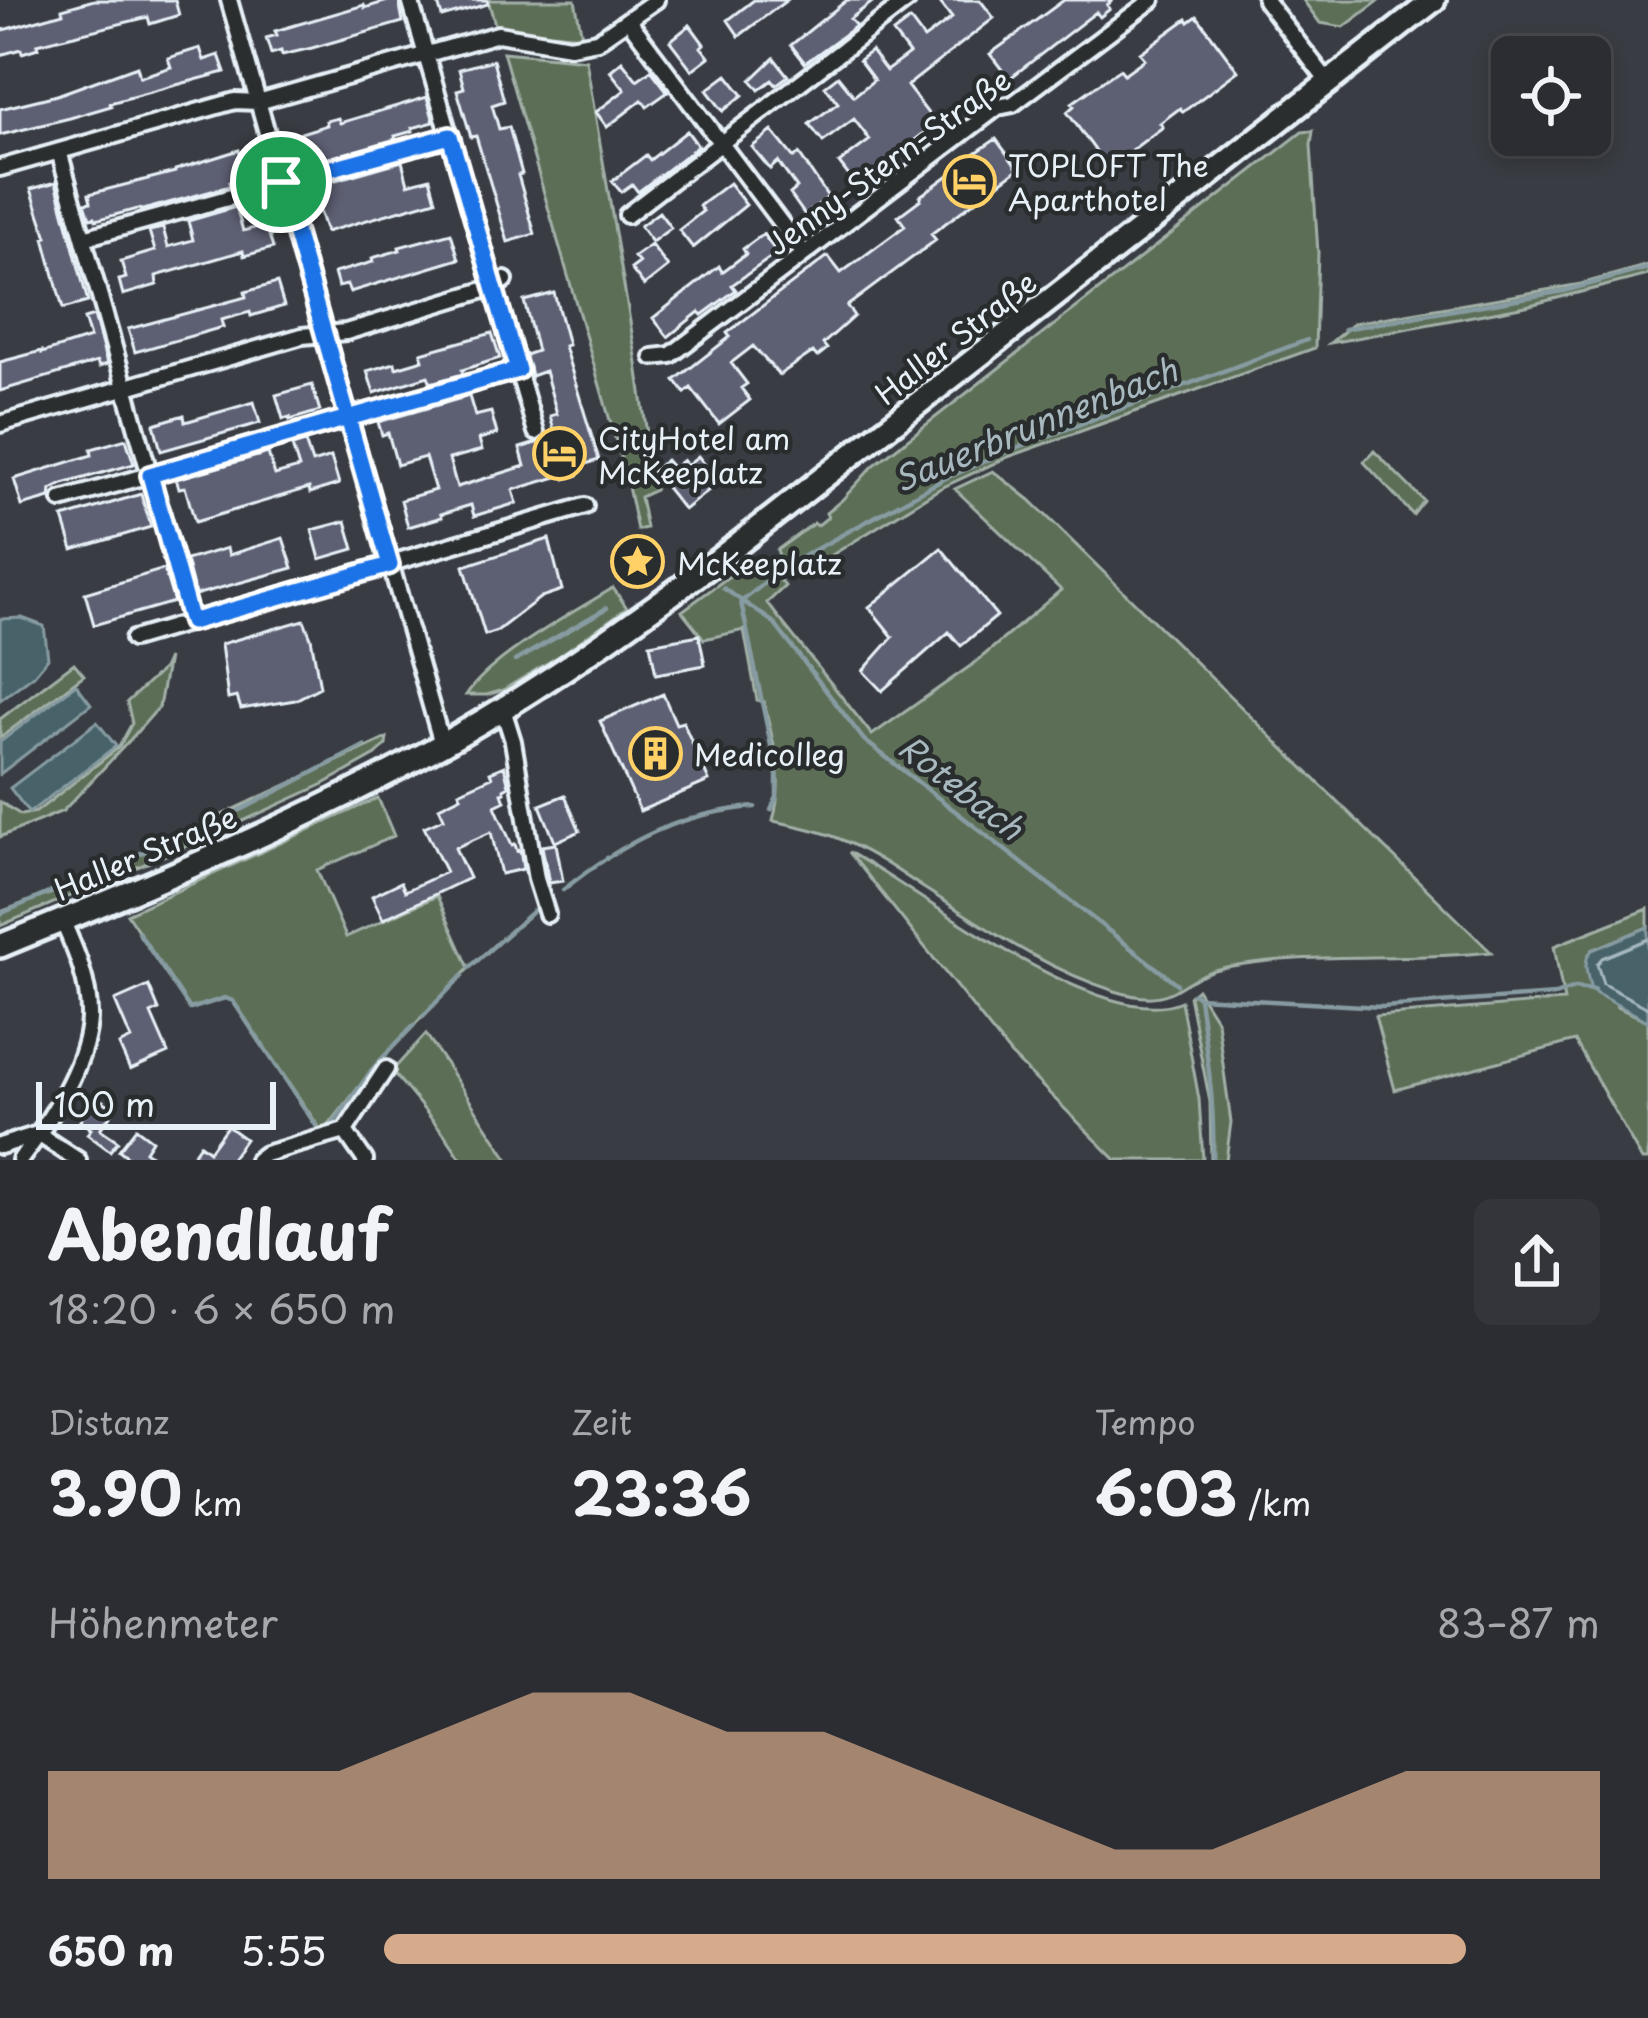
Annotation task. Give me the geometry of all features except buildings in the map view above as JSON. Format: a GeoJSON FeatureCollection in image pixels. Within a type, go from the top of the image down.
{"type":"FeatureCollection","features":[{"type":"Feature","properties":{"kind":"main road","name":"Haller Straße"},"geometry":{"type":"LineString","coordinates":[[0,946],[272,830],[503,709],[710,566],[1434,0]]}},
{"type":"Feature","properties":{"kind":"street"},"geometry":{"type":"LineString","coordinates":[[229,0],[442,744]]}},
{"type":"Feature","properties":{"kind":"street"},"geometry":{"type":"LineString","coordinates":[[410,0],[499,283],[536,431]]}},
{"type":"Feature","properties":{"kind":"street"},"geometry":{"type":"LineString","coordinates":[[0,168],[235,101],[258,102],[498,34],[570,46],[597,41],[656,0]]}},
{"type":"Feature","properties":{"kind":"street"},"geometry":{"type":"LineString","coordinates":[[627,215],[908,0]]}},
{"type":"Feature","properties":{"kind":"street","name":"Jenny-Stern-Straße"},"geometry":{"type":"LineString","coordinates":[[653,357],[671,355],[998,107],[1013,104],[1152,0]]}},
{"type":"Feature","properties":{"kind":"street"},"geometry":{"type":"LineString","coordinates":[[1265,0],[1329,83]]}},
{"type":"Feature","properties":{"kind":"street"},"geometry":{"type":"LineString","coordinates":[[629,21],[804,254]]}},
{"type":"Feature","properties":{"kind":"street"},"geometry":{"type":"LineString","coordinates":[[84,238],[450,136]]}},
{"type":"Feature","properties":{"kind":"street"},"geometry":{"type":"LineString","coordinates":[[59,151],[191,622]]}},
{"type":"Feature","properties":{"kind":"street"},"geometry":{"type":"LineString","coordinates":[[0,424],[302,336],[346,332],[499,283]]}},
{"type":"Feature","properties":{"kind":"street"},"geometry":{"type":"LineString","coordinates":[[61,500],[518,370]]}},
{"type":"Feature","properties":{"kind":"street"},"geometry":{"type":"LineString","coordinates":[[133,639],[585,506]]}},
{"type":"Feature","properties":{"kind":"street"},"geometry":{"type":"LineString","coordinates":[[503,709],[547,914]]}},
{"type":"Feature","properties":{"kind":"street"},"geometry":{"type":"LineString","coordinates":[[20,1160],[77,1064],[86,1038],[89,1017],[82,972],[62,920]]}},
{"type":"Feature","properties":{"kind":"street"},"geometry":{"type":"LineString","coordinates":[[257,1160],[345,1131],[386,1070]]}},
{"type":"Feature","properties":{"kind":"street"},"geometry":{"type":"LineString","coordinates":[[345,1131],[365,1160]]}},
{"type":"Feature","properties":{"kind":"street"},"geometry":{"type":"LineString","coordinates":[[0,1146],[38,1134]]}},
{"type":"Feature","properties":{"kind":"street"},"geometry":{"type":"LineString","coordinates":[[38,1134],[78,1160]]}},
{"type":"Feature","properties":{"kind":"green space"},"geometry":{"type":"Polygon","coordinates":[[[488,0],[575,0],[582,36],[496,28],[488,0]]]}},
{"type":"Feature","properties":{"kind":"green space"},"geometry":{"type":"Polygon","coordinates":[[[1303,0],[1380,0],[1344,27],[1320,23],[1303,0]]]}},
{"type":"Feature","properties":{"kind":"green space"},"geometry":{"type":"Polygon","coordinates":[[[503,52],[586,60],[655,490],[640,497],[646,528],[637,530],[625,472],[503,52]]]}},
{"type":"Feature","properties":{"kind":"green space"},"geometry":{"type":"Polygon","coordinates":[[[1313,131],[1318,253],[1315,348],[1008,457],[939,489],[798,576],[782,563],[777,550],[828,517],[826,513],[873,466],[1302,132],[1313,131]]]}},
{"type":"Feature","properties":{"kind":"green space"},"geometry":{"type":"Polygon","coordinates":[[[1648,265],[1648,275],[1526,306],[1330,343],[1354,323],[1581,284],[1648,265]]]}},
{"type":"Feature","properties":{"kind":"green space"},"geometry":{"type":"Polygon","coordinates":[[[1374,451],[1424,501],[1413,515],[1364,462],[1374,451]]]}},
{"type":"Feature","properties":{"kind":"green space"},"geometry":{"type":"Polygon","coordinates":[[[993,471],[1030,500],[1491,952],[1259,962],[1209,972],[1165,995],[1136,996],[1089,982],[1039,959],[858,847],[773,821],[777,762],[764,702],[757,700],[744,630],[704,639],[682,611],[754,558],[763,558],[785,586],[767,603],[872,735],[976,662],[1061,590],[955,489],[993,471]]]}},
{"type":"Feature","properties":{"kind":"green space"},"geometry":{"type":"Polygon","coordinates":[[[613,588],[627,608],[503,690],[466,695],[513,651],[613,588]]]}},
{"type":"Feature","properties":{"kind":"green space"},"geometry":{"type":"Polygon","coordinates":[[[168,658],[159,707],[129,741],[63,811],[0,837],[0,802],[21,815],[36,812],[119,747],[132,723],[127,702],[163,669],[168,658]]]}},
{"type":"Feature","properties":{"kind":"green space"},"geometry":{"type":"Polygon","coordinates":[[[74,663],[84,675],[0,738],[0,719],[74,663]]]}},
{"type":"Feature","properties":{"kind":"green space"},"geometry":{"type":"Polygon","coordinates":[[[387,738],[376,755],[324,784],[0,926],[0,912],[63,889],[387,738]]]}},
{"type":"Feature","properties":{"kind":"green space"},"geometry":{"type":"Polygon","coordinates":[[[378,798],[394,836],[317,870],[346,937],[437,896],[469,968],[375,1066],[323,1133],[233,1001],[225,998],[190,1009],[127,914],[378,798]]]}},
{"type":"Feature","properties":{"kind":"green space"},"geometry":{"type":"Polygon","coordinates":[[[849,852],[1060,980],[1106,998],[1147,1006],[1181,1001],[1199,1099],[1203,1160],[1116,1160],[1010,1054],[849,852]]]}},
{"type":"Feature","properties":{"kind":"green space"},"geometry":{"type":"Polygon","coordinates":[[[1648,909],[1648,927],[1592,950],[1617,1007],[1648,1021],[1648,1160],[1642,1160],[1575,1041],[1395,1090],[1375,1016],[1564,1001],[1554,946],[1648,909]]]}},
{"type":"Feature","properties":{"kind":"green space"},"geometry":{"type":"Polygon","coordinates":[[[1197,989],[1217,1021],[1231,1122],[1226,1160],[1211,1160],[1210,1102],[1189,996],[1197,989]]]}},
{"type":"Feature","properties":{"kind":"green space"},"geometry":{"type":"Polygon","coordinates":[[[426,1034],[509,1160],[462,1160],[392,1071],[426,1034]]]}},
{"type":"Feature","properties":{"kind":"water"},"geometry":{"type":"Polygon","coordinates":[[[22,618],[44,626],[48,658],[0,700],[0,619],[22,618]]]}},
{"type":"Feature","properties":{"kind":"water"},"geometry":{"type":"Polygon","coordinates":[[[76,684],[91,704],[0,774],[0,742],[76,684]]]}},
{"type":"Feature","properties":{"kind":"water"},"geometry":{"type":"Polygon","coordinates":[[[97,722],[116,746],[29,813],[10,788],[97,722]]]}},
{"type":"Feature","properties":{"kind":"water"},"geometry":{"type":"Polygon","coordinates":[[[1648,927],[1648,1021],[1591,991],[1586,964],[1592,950],[1648,927]]]}},
{"type":"Feature","properties":{"kind":"waterway","name":"Sauerbrunnenbach"},"geometry":{"type":"LineString","coordinates":[[1344,329],[1564,291],[1648,268]]}},
{"type":"Feature","properties":{"kind":"waterway","name":"Sauerbrunnenbach"},"geometry":{"type":"LineString","coordinates":[[789,564],[944,479],[1011,450],[1307,340]]}},
{"type":"Feature","properties":{"kind":"waterway","name":"Sauerbrunnenbach"},"geometry":{"type":"LineString","coordinates":[[741,602],[772,577]]}},
{"type":"Feature","properties":{"kind":"waterway","name":"Rotebach"},"geometry":{"type":"LineString","coordinates":[[723,588],[773,622],[864,740],[1177,984]]}},
{"type":"Feature","properties":{"kind":"waterway"},"geometry":{"type":"LineString","coordinates":[[741,602],[777,774],[777,797],[771,810]]}},
{"type":"Feature","properties":{"kind":"waterway","name":"Sauerbrunnenbach"},"geometry":{"type":"LineString","coordinates":[[515,661],[607,608]]}},
{"type":"Feature","properties":{"kind":"waterway","name":"Sauerbrunnenbach"},"geometry":{"type":"LineString","coordinates":[[0,914],[243,809],[364,746]]}},
{"type":"Feature","properties":{"kind":"waterway"},"geometry":{"type":"LineString","coordinates":[[563,890],[630,844],[676,823],[755,807]]}},
{"type":"Feature","properties":{"kind":"waterway"},"geometry":{"type":"LineString","coordinates":[[469,968],[533,911]]}},
{"type":"Feature","properties":{"kind":"waterway"},"geometry":{"type":"LineString","coordinates":[[138,932],[190,1009],[225,998],[233,1001],[321,1133],[327,1132],[375,1066],[414,1025]]}},
{"type":"Feature","properties":{"kind":"waterway"},"geometry":{"type":"LineString","coordinates":[[423,1016],[462,976]]}},
{"type":"Feature","properties":{"kind":"waterway","name":"Rotebach"},"geometry":{"type":"LineString","coordinates":[[1193,993],[1198,997],[1382,1007],[1594,990]]}},
{"type":"Feature","properties":{"kind":"waterway"},"geometry":{"type":"LineString","coordinates":[[1199,999],[1212,1099],[1213,1160]]}},
{"type":"Feature","properties":{"kind":"place","name":"TOPLOFT The Aparthotel"},"geometry":{"type":"Point","coordinates":[969,181]}},
{"type":"Feature","properties":{"kind":"place","name":"CityHotel am McKeeplatz"},"geometry":{"type":"Point","coordinates":[559,454]}},
{"type":"Feature","properties":{"kind":"place","name":"McKeeplatz"},"geometry":{"type":"Point","coordinates":[638,562]}},
{"type":"Feature","properties":{"kind":"place","name":"Medicolleg"},"geometry":{"type":"Point","coordinates":[655,753]}},
{"type":"Feature","properties":{"kind":"route"},"geometry":{"type":"LineString","coordinates":[[281,182],[348,418],[150,475],[191,622],[390,565],[348,418],[518,370],[450,136],[281,182]]}}]}
